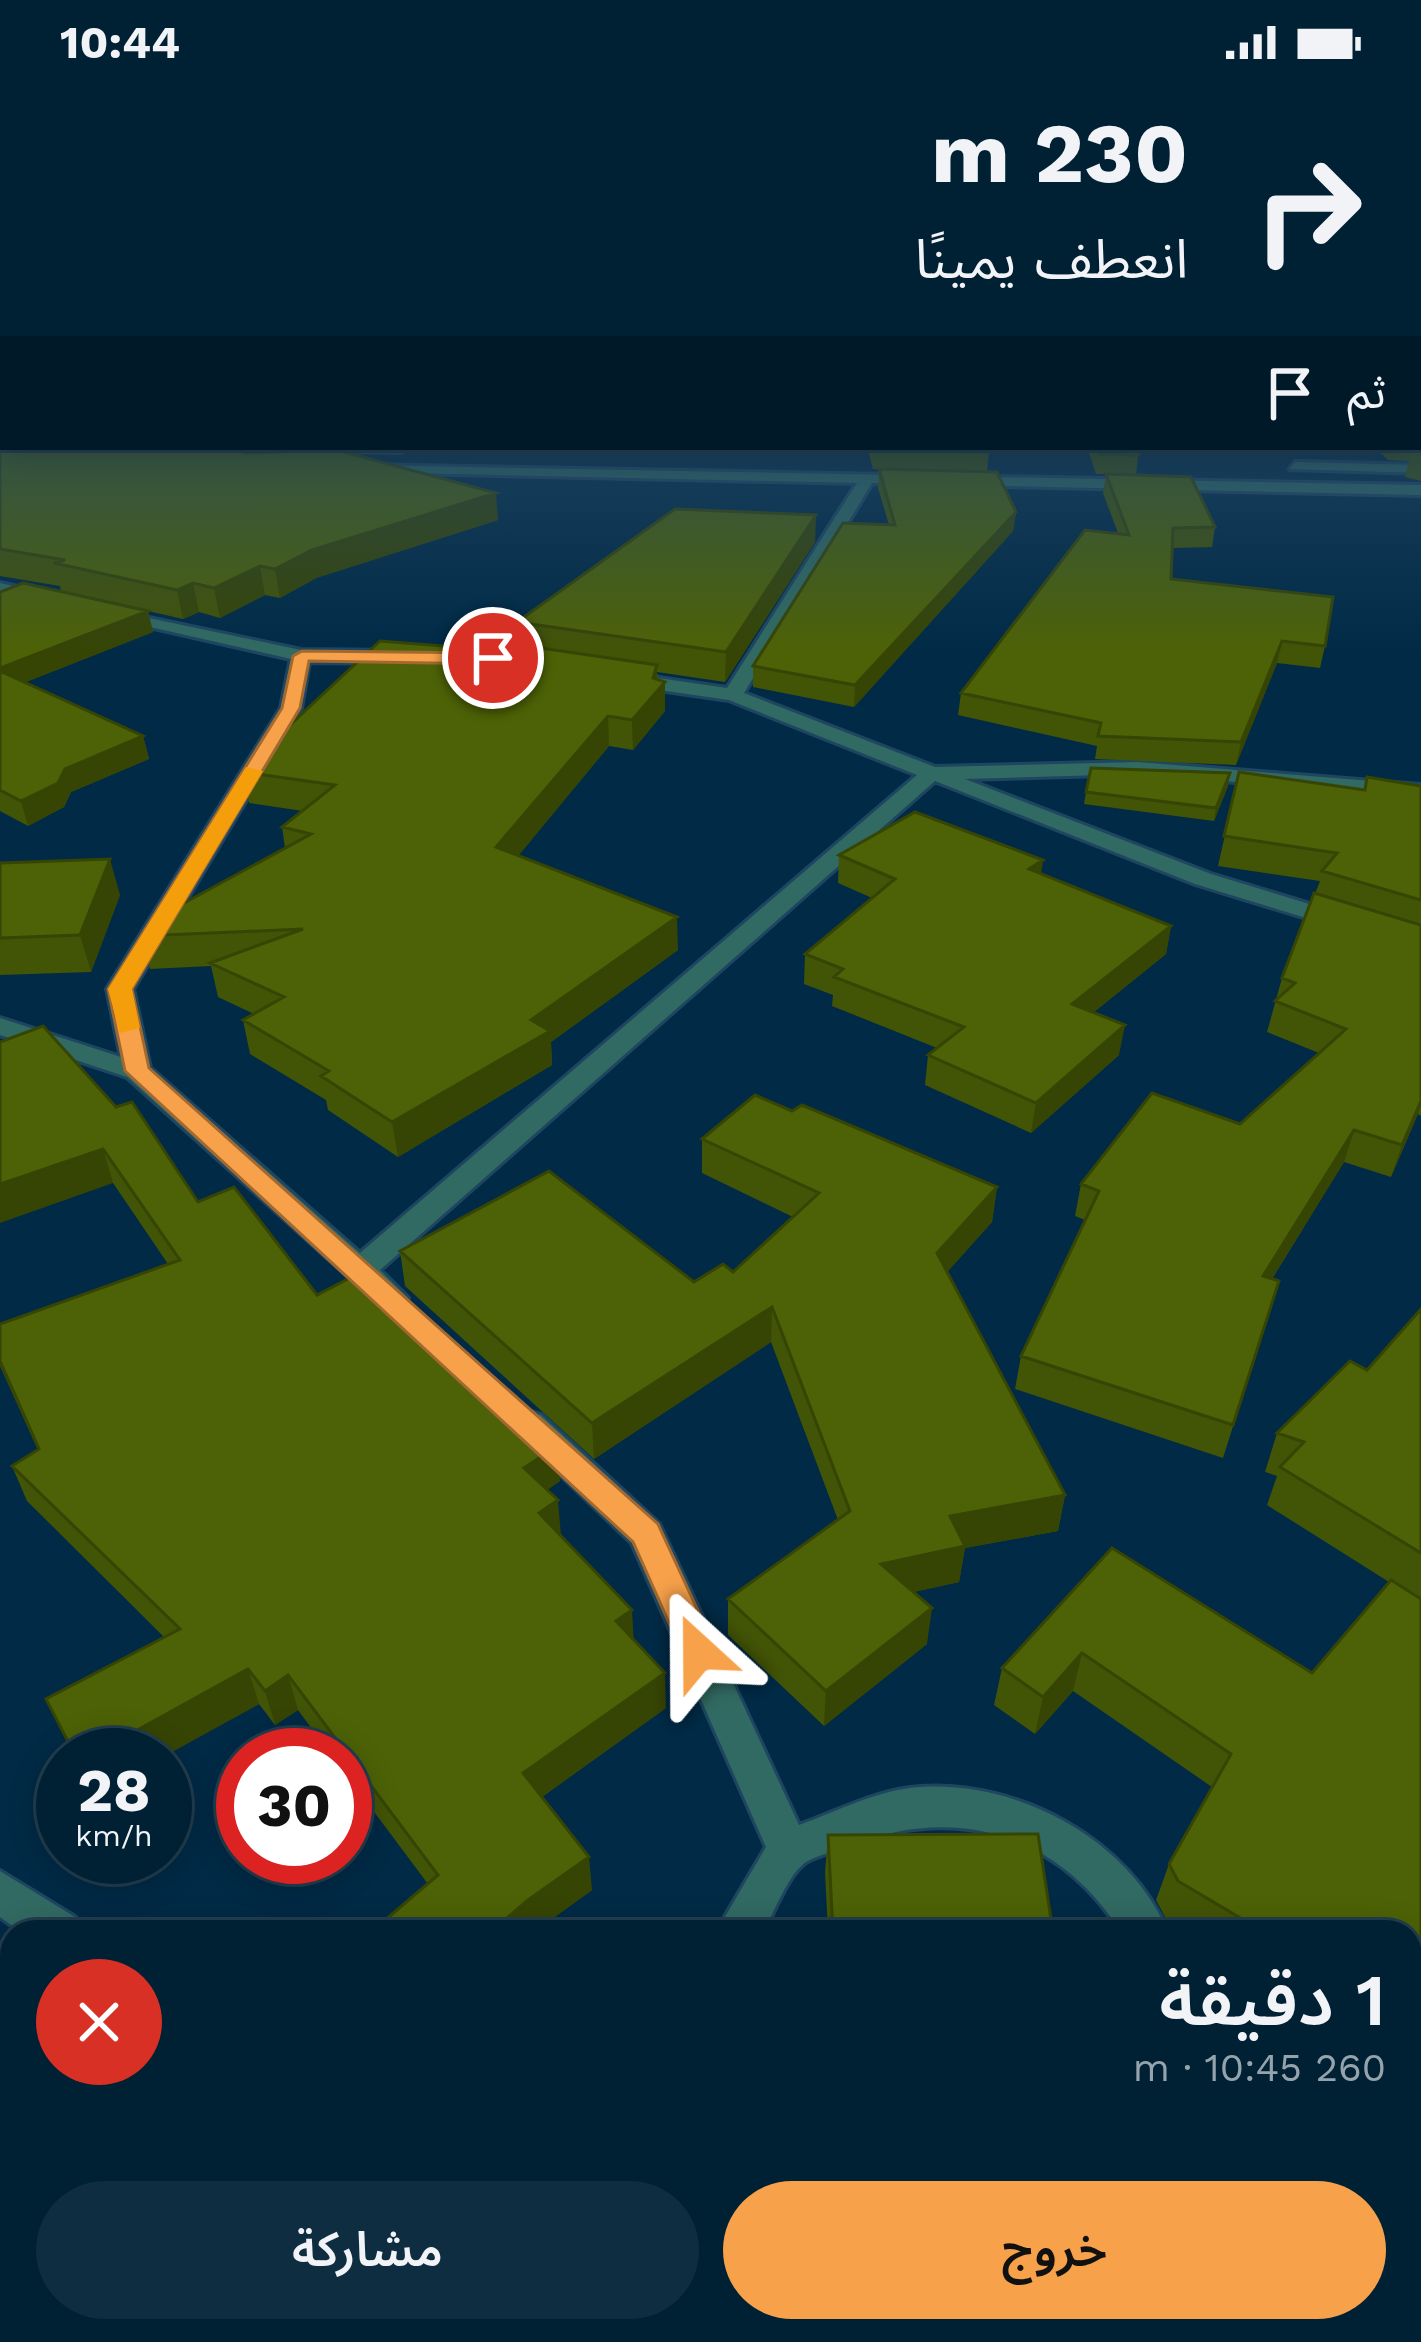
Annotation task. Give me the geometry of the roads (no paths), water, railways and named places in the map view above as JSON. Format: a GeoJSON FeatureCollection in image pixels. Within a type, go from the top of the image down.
{"type":"FeatureCollection","features":[{"type":"Feature","properties":{"kind":"street"},"geometry":{"type":"LineString","coordinates":[[1278,466],[1421,469]]}},
{"type":"Feature","properties":{"kind":"street"},"geometry":{"type":"LineString","coordinates":[[352,467],[1421,490]]}},
{"type":"Feature","properties":{"kind":"street"},"geometry":{"type":"LineString","coordinates":[[733,695],[868,478]]}},
{"type":"Feature","properties":{"kind":"street"},"geometry":{"type":"LineString","coordinates":[[0,588],[70,604]]}},
{"type":"Feature","properties":{"kind":"street"},"geometry":{"type":"LineString","coordinates":[[93,609],[302,656],[421,657]]}},
{"type":"Feature","properties":{"kind":"street"},"geometry":{"type":"LineString","coordinates":[[137,1071],[120,989],[291,708],[302,656]]}},
{"type":"Feature","properties":{"kind":"street"},"geometry":{"type":"LineString","coordinates":[[602,675],[733,695],[1203,879],[1421,946]]}},
{"type":"Feature","properties":{"kind":"street"},"geometry":{"type":"LineString","coordinates":[[361,1269],[932,773],[1138,768],[1421,791]]}},
{"type":"Feature","properties":{"kind":"street"},"geometry":{"type":"LineString","coordinates":[[10,1036],[137,1071],[411,1315]]}},
{"type":"Feature","properties":{"kind":"street"},"geometry":{"type":"LineString","coordinates":[[495,1393],[646,1534],[788,1850]]}},
{"type":"Feature","properties":{"kind":"street"},"geometry":{"type":"LineString","coordinates":[[745,1920],[788,1850],[920,1806],[1021,1820],[1082,1853],[1127,1897],[1139,1920]]}},
{"type":"Feature","properties":{"kind":"street"},"geometry":{"type":"LineString","coordinates":[[0,1892],[41,1920]]}}]}
